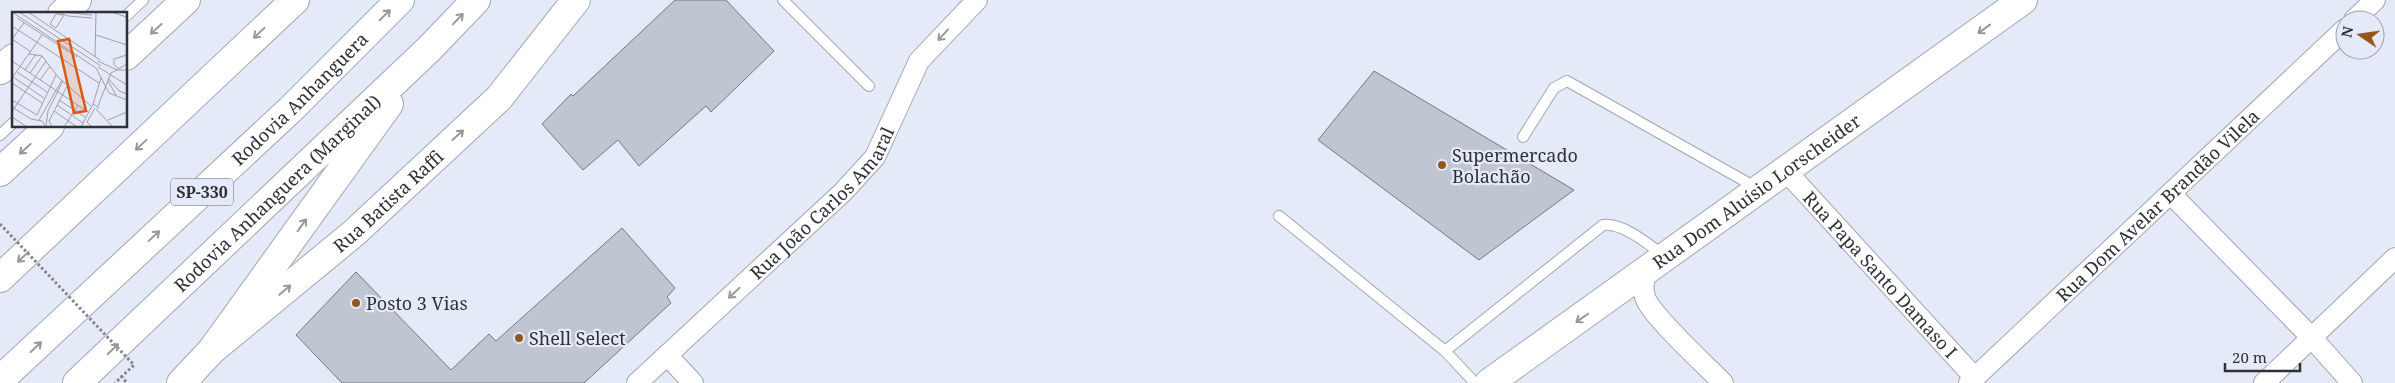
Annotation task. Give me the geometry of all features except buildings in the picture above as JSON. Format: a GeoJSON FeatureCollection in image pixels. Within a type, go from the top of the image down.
{"type":"FeatureCollection","features":[{"type":"Feature","properties":{"kind":"main road"},"geometry":{"type":"LineString","coordinates":[[64,12],[77,0]]}},
{"type":"Feature","properties":{"kind":"main road"},"geometry":{"type":"LineString","coordinates":[[128,54],[186,0]]}},
{"type":"Feature","properties":{"kind":"main road"},"geometry":{"type":"LineString","coordinates":[[0,278],[294,0]]}},
{"type":"Feature","properties":{"kind":"main road","name":"Rodovia Anhanguera"},"geometry":{"type":"LineString","coordinates":[[0,380],[291,109],[400,0]]}},
{"type":"Feature","properties":{"kind":"main road","name":"Rodovia Anhanguera (Marginal)"},"geometry":{"type":"LineString","coordinates":[[77,383],[429,49],[476,0]]}},
{"type":"Feature","properties":{"kind":"main road","name":"Rua Dom Aluísio Lorscheider"},"geometry":{"type":"LineString","coordinates":[[1488,383],[2023,0]]}},
{"type":"Feature","properties":{"kind":"main road","name":"Rua Batista Raffi"},"geometry":{"type":"LineString","coordinates":[[184,382],[212,350],[354,232],[499,98],[577,2]]}},
{"type":"Feature","properties":{"kind":"main road"},"geometry":{"type":"LineString","coordinates":[[212,350],[429,49]]}},
{"type":"Feature","properties":{"kind":"main road"},"geometry":{"type":"LineString","coordinates":[[0,70],[12,60]]}},
{"type":"Feature","properties":{"kind":"main road"},"geometry":{"type":"LineString","coordinates":[[0,172],[48,128]]}},
{"type":"Feature","properties":{"kind":"street","name":"Rua João Carlos Amaral"},"geometry":{"type":"LineString","coordinates":[[636,383],[842,192],[875,157],[919,61],[977,0]]}},
{"type":"Feature","properties":{"kind":"street"},"geometry":{"type":"LineString","coordinates":[[2364,10],[2375,0]]}},
{"type":"Feature","properties":{"kind":"street","name":"Rua Dom Avelar Brandão Vilela"},"geometry":{"type":"LineString","coordinates":[[1972,380],[2335,38]]}},
{"type":"Feature","properties":{"kind":"street","name":"Rua Papa Santo Damaso I"},"geometry":{"type":"LineString","coordinates":[[1786,171],[1972,380]]}},
{"type":"Feature","properties":{"kind":"street"},"geometry":{"type":"LineString","coordinates":[[2171,194],[2312,338],[2352,383]]}},
{"type":"Feature","properties":{"kind":"street"},"geometry":{"type":"LineString","coordinates":[[2264,383],[2395,258]]}},
{"type":"Feature","properties":{"kind":"street"},"geometry":{"type":"LineString","coordinates":[[1656,264],[1644,288],[1645,298],[1655,313],[1723,383]]}},
{"type":"Feature","properties":{"kind":"street"},"geometry":{"type":"LineString","coordinates":[[1612,296],[1635,302],[1655,313]]}},
{"type":"Feature","properties":{"kind":"street"},"geometry":{"type":"LineString","coordinates":[[667,355],[693,383]]}},
{"type":"Feature","properties":{"kind":"lane"},"geometry":{"type":"LineString","coordinates":[[128,14],[143,0]]}},
{"type":"Feature","properties":{"kind":"lane"},"geometry":{"type":"LineString","coordinates":[[783,0],[869,86]]}},
{"type":"Feature","properties":{"kind":"lane"},"geometry":{"type":"LineString","coordinates":[[1523,137],[1554,88],[1567,81],[1702,155],[1759,190]]}},
{"type":"Feature","properties":{"kind":"lane"},"geometry":{"type":"LineString","coordinates":[[0,135],[12,124]]}},
{"type":"Feature","properties":{"kind":"lane"},"geometry":{"type":"LineString","coordinates":[[1279,216],[1445,351],[1474,383]]}},
{"type":"Feature","properties":{"kind":"lane"},"geometry":{"type":"LineString","coordinates":[[1445,351],[1603,225],[1612,224],[1643,241],[1656,264]]}},
{"type":"Feature","properties":{"kind":"path"},"geometry":{"type":"LineString","coordinates":[[0,224],[134,365],[115,383]]}},
{"type":"Feature","properties":{"kind":"place","name":"Supermercado Bolachão"},"geometry":{"type":"Point","coordinates":[1442,165]}},
{"type":"Feature","properties":{"kind":"place","name":"Posto 3 Vias"},"geometry":{"type":"Point","coordinates":[356,303]}},
{"type":"Feature","properties":{"kind":"place","name":"Shell Select"},"geometry":{"type":"Point","coordinates":[519,338]}}]}
